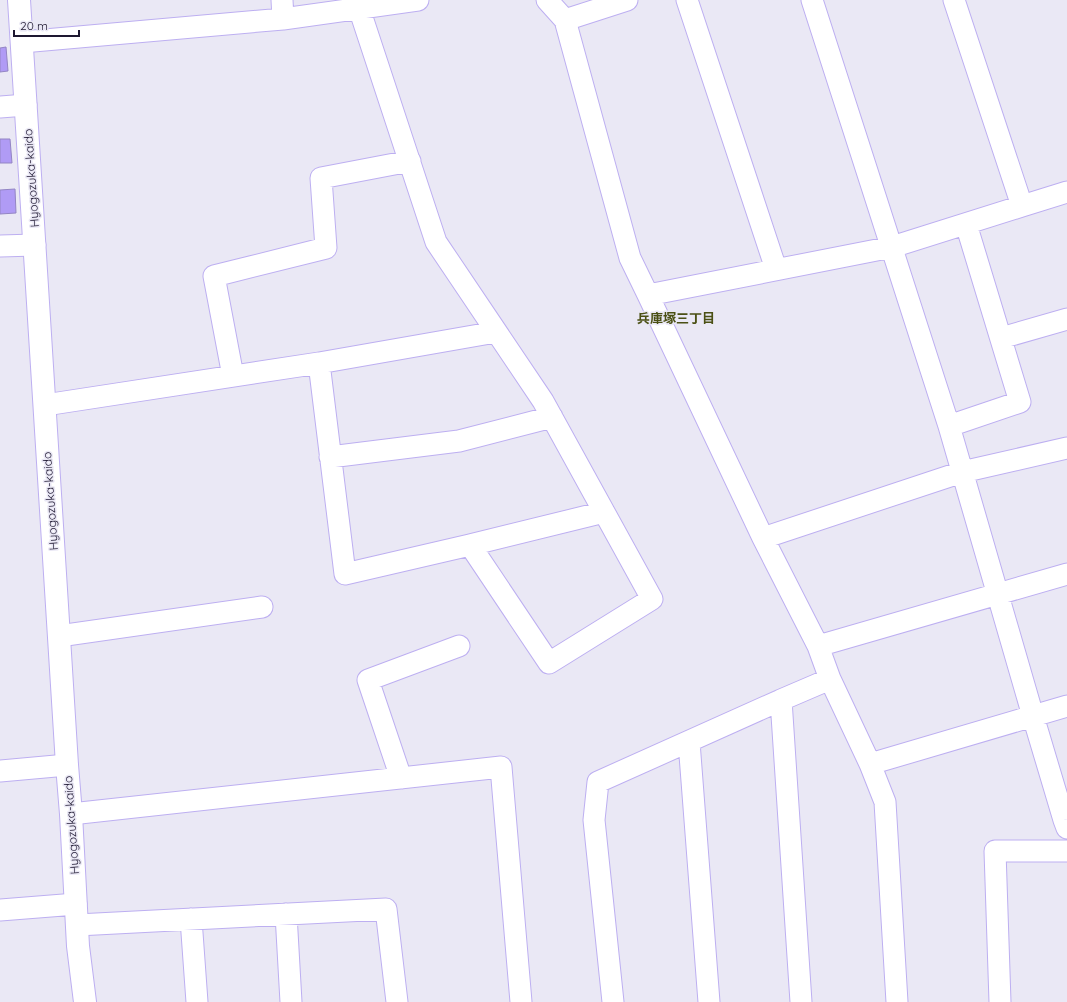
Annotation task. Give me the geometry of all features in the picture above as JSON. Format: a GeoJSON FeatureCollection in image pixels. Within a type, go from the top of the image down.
{"type":"FeatureCollection","features":[{"type":"Feature","properties":{"kind":"street","name":"Hyogozuka-kaido"},"geometry":{"type":"LineString","coordinates":[[19,0],[66,765],[71,814],[78,946],[85,1002]]}},
{"type":"Feature","properties":{"kind":"street"},"geometry":{"type":"LineString","coordinates":[[22,42],[282,9],[359,8],[418,0]]}},
{"type":"Feature","properties":{"kind":"street"},"geometry":{"type":"LineString","coordinates":[[546,0],[565,20],[630,258],[763,538],[818,646],[830,679],[870,764],[885,802],[897,1002]]}},
{"type":"Feature","properties":{"kind":"street"},"geometry":{"type":"LineString","coordinates":[[565,20],[627,0]]}},
{"type":"Feature","properties":{"kind":"street"},"geometry":{"type":"LineString","coordinates":[[687,0],[776,269]]}},
{"type":"Feature","properties":{"kind":"street"},"geometry":{"type":"LineString","coordinates":[[812,0],[949,426],[1067,828]]}},
{"type":"Feature","properties":{"kind":"street"},"geometry":{"type":"LineString","coordinates":[[954,0],[1022,206]]}},
{"type":"Feature","properties":{"kind":"street"},"geometry":{"type":"LineString","coordinates":[[359,8],[436,242],[543,401],[652,599],[549,662],[470,545]]}},
{"type":"Feature","properties":{"kind":"street"},"geometry":{"type":"LineString","coordinates":[[0,107],[26,105]]}},
{"type":"Feature","properties":{"kind":"street"},"geometry":{"type":"LineString","coordinates":[[233,376],[214,276],[326,248],[321,178],[410,161]]}},
{"type":"Feature","properties":{"kind":"street"},"geometry":{"type":"LineString","coordinates":[[648,294],[892,247],[1067,192]]}},
{"type":"Feature","properties":{"kind":"street"},"geometry":{"type":"LineString","coordinates":[[949,426],[1020,402],[966,224]]}},
{"type":"Feature","properties":{"kind":"street"},"geometry":{"type":"LineString","coordinates":[[0,246],[35,245]]}},
{"type":"Feature","properties":{"kind":"street"},"geometry":{"type":"LineString","coordinates":[[1001,338],[1067,319]]}},
{"type":"Feature","properties":{"kind":"street"},"geometry":{"type":"LineString","coordinates":[[44,406],[319,363],[496,332]]}},
{"type":"Feature","properties":{"kind":"street"},"geometry":{"type":"LineString","coordinates":[[319,363],[345,574],[604,512]]}},
{"type":"Feature","properties":{"kind":"street"},"geometry":{"type":"LineString","coordinates":[[330,457],[459,441],[552,417]]}},
{"type":"Feature","properties":{"kind":"street"},"geometry":{"type":"LineString","coordinates":[[763,538],[962,472],[1067,448]]}},
{"type":"Feature","properties":{"kind":"street"},"geometry":{"type":"LineString","coordinates":[[818,646],[1067,574]]}},
{"type":"Feature","properties":{"kind":"street"},"geometry":{"type":"LineString","coordinates":[[59,636],[262,607]]}},
{"type":"Feature","properties":{"kind":"street"},"geometry":{"type":"LineString","coordinates":[[401,778],[368,680],[459,646]]}},
{"type":"Feature","properties":{"kind":"street"},"geometry":{"type":"LineString","coordinates":[[613,1002],[594,820],[598,782],[830,679]]}},
{"type":"Feature","properties":{"kind":"street"},"geometry":{"type":"LineString","coordinates":[[781,700],[801,1002]]}},
{"type":"Feature","properties":{"kind":"street"},"geometry":{"type":"LineString","coordinates":[[870,764],[1067,706]]}},
{"type":"Feature","properties":{"kind":"street"},"geometry":{"type":"LineString","coordinates":[[689,742],[709,1002]]}},
{"type":"Feature","properties":{"kind":"street"},"geometry":{"type":"LineString","coordinates":[[0,771],[66,765]]}},
{"type":"Feature","properties":{"kind":"street"},"geometry":{"type":"LineString","coordinates":[[71,814],[501,767],[521,1002]]}},
{"type":"Feature","properties":{"kind":"street"},"geometry":{"type":"LineString","coordinates":[[1000,1002],[995,850],[1067,851]]}},
{"type":"Feature","properties":{"kind":"street"},"geometry":{"type":"LineString","coordinates":[[0,910],[191,918],[386,908],[397,1002]]}},
{"type":"Feature","properties":{"kind":"street"},"geometry":{"type":"LineString","coordinates":[[286,914],[291,1002]]}},
{"type":"Feature","properties":{"kind":"street"},"geometry":{"type":"LineString","coordinates":[[191,918],[197,1002]]}},
{"type":"Feature","properties":{"kind":"building"},"geometry":{"type":"Polygon","coordinates":[[[6,47],[8,71],[0,72],[0,48],[6,47]]]}},
{"type":"Feature","properties":{"kind":"building"},"geometry":{"type":"Polygon","coordinates":[[[0,139],[10,139],[12,163],[0,163],[0,139]]]}},
{"type":"Feature","properties":{"kind":"building"},"geometry":{"type":"Polygon","coordinates":[[[15,189],[16,213],[0,214],[0,190],[15,189]]]}},
{"type":"Feature","properties":{"kind":"district","name":"兵庫塚三丁目"},"geometry":{"type":"Point","coordinates":[676,318]}}]}
